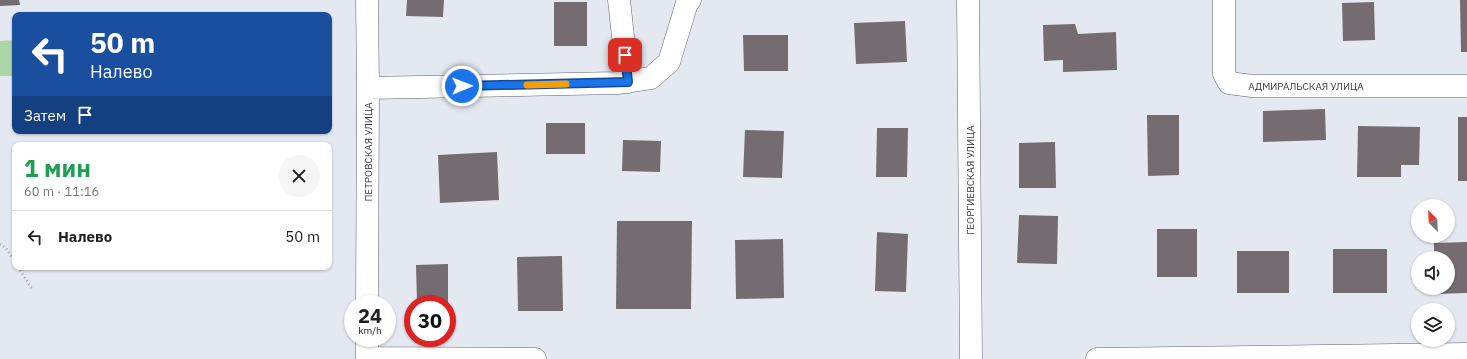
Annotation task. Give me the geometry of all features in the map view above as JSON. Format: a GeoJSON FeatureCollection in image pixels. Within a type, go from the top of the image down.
{"type":"FeatureCollection","features":[{"type":"Feature","properties":{"kind":"street","name":"ПЕТРОВСКАЯ УЛИЦА"},"geometry":{"type":"LineString","coordinates":[[367,0],[367,295]]}},
{"type":"Feature","properties":{"kind":"street"},"geometry":{"type":"LineString","coordinates":[[619,0],[628,82]]}},
{"type":"Feature","properties":{"kind":"street"},"geometry":{"type":"LineString","coordinates":[[368,88],[628,82],[652,78],[669,62],[687,3],[690,0]]}},
{"type":"Feature","properties":{"kind":"street","name":"ГЕОРГИЕВСКАЯ УЛИЦА"},"geometry":{"type":"LineString","coordinates":[[968,0],[971,359]]}},
{"type":"Feature","properties":{"kind":"street","name":"АДМИРАЛЬСКАЯ УЛИЦА"},"geometry":{"type":"LineString","coordinates":[[1224,0],[1224,74],[1229,83],[1252,86],[1467,86]]}},
{"type":"Feature","properties":{"kind":"street"},"geometry":{"type":"LineString","coordinates":[[367,352],[535,359]]}},
{"type":"Feature","properties":{"kind":"street"},"geometry":{"type":"LineString","coordinates":[[1097,359],[1467,354]]}},
{"type":"Feature","properties":{"kind":"path"},"geometry":{"type":"LineString","coordinates":[[0,244],[6,248],[12,257]]}},
{"type":"Feature","properties":{"kind":"path"},"geometry":{"type":"LineString","coordinates":[[20,270],[32,289]]}},
{"type":"Feature","properties":{"kind":"green space"},"geometry":{"type":"Polygon","coordinates":[[[12,40],[12,76],[0,76],[0,41],[12,40]]]}},
{"type":"Feature","properties":{"kind":"building"},"geometry":{"type":"Polygon","coordinates":[[[0,0],[19,0],[20,5],[0,6],[0,0]]]}},
{"type":"Feature","properties":{"kind":"building"},"geometry":{"type":"Polygon","coordinates":[[[407,0],[444,0],[443,17],[406,16],[407,0]]]}},
{"type":"Feature","properties":{"kind":"building"},"geometry":{"type":"Polygon","coordinates":[[[1460,0],[1467,0],[1467,52],[1461,52],[1460,0]]]}},
{"type":"Feature","properties":{"kind":"building"},"geometry":{"type":"Polygon","coordinates":[[[554,2],[587,2],[587,46],[554,46],[554,2]]]}},
{"type":"Feature","properties":{"kind":"building"},"geometry":{"type":"Polygon","coordinates":[[[1374,2],[1375,40],[1343,41],[1342,3],[1374,2]]]}},
{"type":"Feature","properties":{"kind":"building"},"geometry":{"type":"Polygon","coordinates":[[[905,21],[907,62],[856,64],[854,23],[905,21]]]}},
{"type":"Feature","properties":{"kind":"building"},"geometry":{"type":"Polygon","coordinates":[[[1075,24],[1078,34],[1116,32],[1117,70],[1063,72],[1063,60],[1044,61],[1043,25],[1075,24]]]}},
{"type":"Feature","properties":{"kind":"building"},"geometry":{"type":"Polygon","coordinates":[[[743,35],[788,35],[788,71],[744,71],[743,35]]]}},
{"type":"Feature","properties":{"kind":"building"},"geometry":{"type":"Polygon","coordinates":[[[1325,109],[1326,140],[1263,142],[1263,111],[1325,109]]]}},
{"type":"Feature","properties":{"kind":"building"},"geometry":{"type":"Polygon","coordinates":[[[1147,115],[1179,115],[1179,175],[1148,176],[1147,115]]]}},
{"type":"Feature","properties":{"kind":"building"},"geometry":{"type":"Polygon","coordinates":[[[1458,117],[1467,117],[1467,181],[1458,181],[1458,117]]]}},
{"type":"Feature","properties":{"kind":"building"},"geometry":{"type":"Polygon","coordinates":[[[546,123],[585,123],[585,154],[546,154],[546,123]]]}},
{"type":"Feature","properties":{"kind":"building"},"geometry":{"type":"Polygon","coordinates":[[[1358,126],[1420,127],[1419,165],[1401,165],[1401,177],[1357,177],[1358,126]]]}},
{"type":"Feature","properties":{"kind":"building"},"geometry":{"type":"Polygon","coordinates":[[[877,128],[908,128],[907,177],[876,177],[877,128]]]}},
{"type":"Feature","properties":{"kind":"building"},"geometry":{"type":"Polygon","coordinates":[[[745,130],[784,131],[782,178],[743,177],[745,130]]]}},
{"type":"Feature","properties":{"kind":"building"},"geometry":{"type":"Polygon","coordinates":[[[623,140],[661,141],[660,172],[622,171],[623,140]]]}},
{"type":"Feature","properties":{"kind":"building"},"geometry":{"type":"Polygon","coordinates":[[[1055,142],[1056,188],[1019,188],[1019,143],[1055,142]]]}},
{"type":"Feature","properties":{"kind":"building"},"geometry":{"type":"Polygon","coordinates":[[[497,152],[499,200],[440,203],[438,155],[497,152]]]}},
{"type":"Feature","properties":{"kind":"building"},"geometry":{"type":"Polygon","coordinates":[[[1019,215],[1058,216],[1057,264],[1017,263],[1019,215]]]}},
{"type":"Feature","properties":{"kind":"building"},"geometry":{"type":"Polygon","coordinates":[[[617,221],[692,221],[691,309],[616,309],[617,221]]]}},
{"type":"Feature","properties":{"kind":"building"},"geometry":{"type":"Polygon","coordinates":[[[1157,229],[1197,229],[1197,277],[1157,277],[1157,229]]]}},
{"type":"Feature","properties":{"kind":"building"},"geometry":{"type":"Polygon","coordinates":[[[877,232],[908,234],[906,292],[875,291],[877,232]]]}},
{"type":"Feature","properties":{"kind":"building"},"geometry":{"type":"Polygon","coordinates":[[[783,239],[784,298],[736,299],[735,240],[783,239]]]}},
{"type":"Feature","properties":{"kind":"building"},"geometry":{"type":"Polygon","coordinates":[[[1467,242],[1467,293],[1455,293],[1455,251],[1434,251],[1434,243],[1467,242]]]}},
{"type":"Feature","properties":{"kind":"building"},"geometry":{"type":"Polygon","coordinates":[[[1333,249],[1387,249],[1387,293],[1333,293],[1333,249]]]}},
{"type":"Feature","properties":{"kind":"building"},"geometry":{"type":"Polygon","coordinates":[[[1237,251],[1289,251],[1289,293],[1237,293],[1237,251]]]}},
{"type":"Feature","properties":{"kind":"building"},"geometry":{"type":"Polygon","coordinates":[[[562,256],[563,311],[518,311],[517,257],[562,256]]]}},
{"type":"Feature","properties":{"kind":"building"},"geometry":{"type":"Polygon","coordinates":[[[448,264],[448,295],[417,295],[416,265],[448,264]]]}},
{"type":"Feature","properties":{"kind":"slow traffic"},"geometry":{"type":"LineString","coordinates":[[527,85],[566,84]]}},
{"type":"Feature","properties":{"kind":"route"},"geometry":{"type":"LineString","coordinates":[[462,86],[628,82],[625,55]]}}]}
